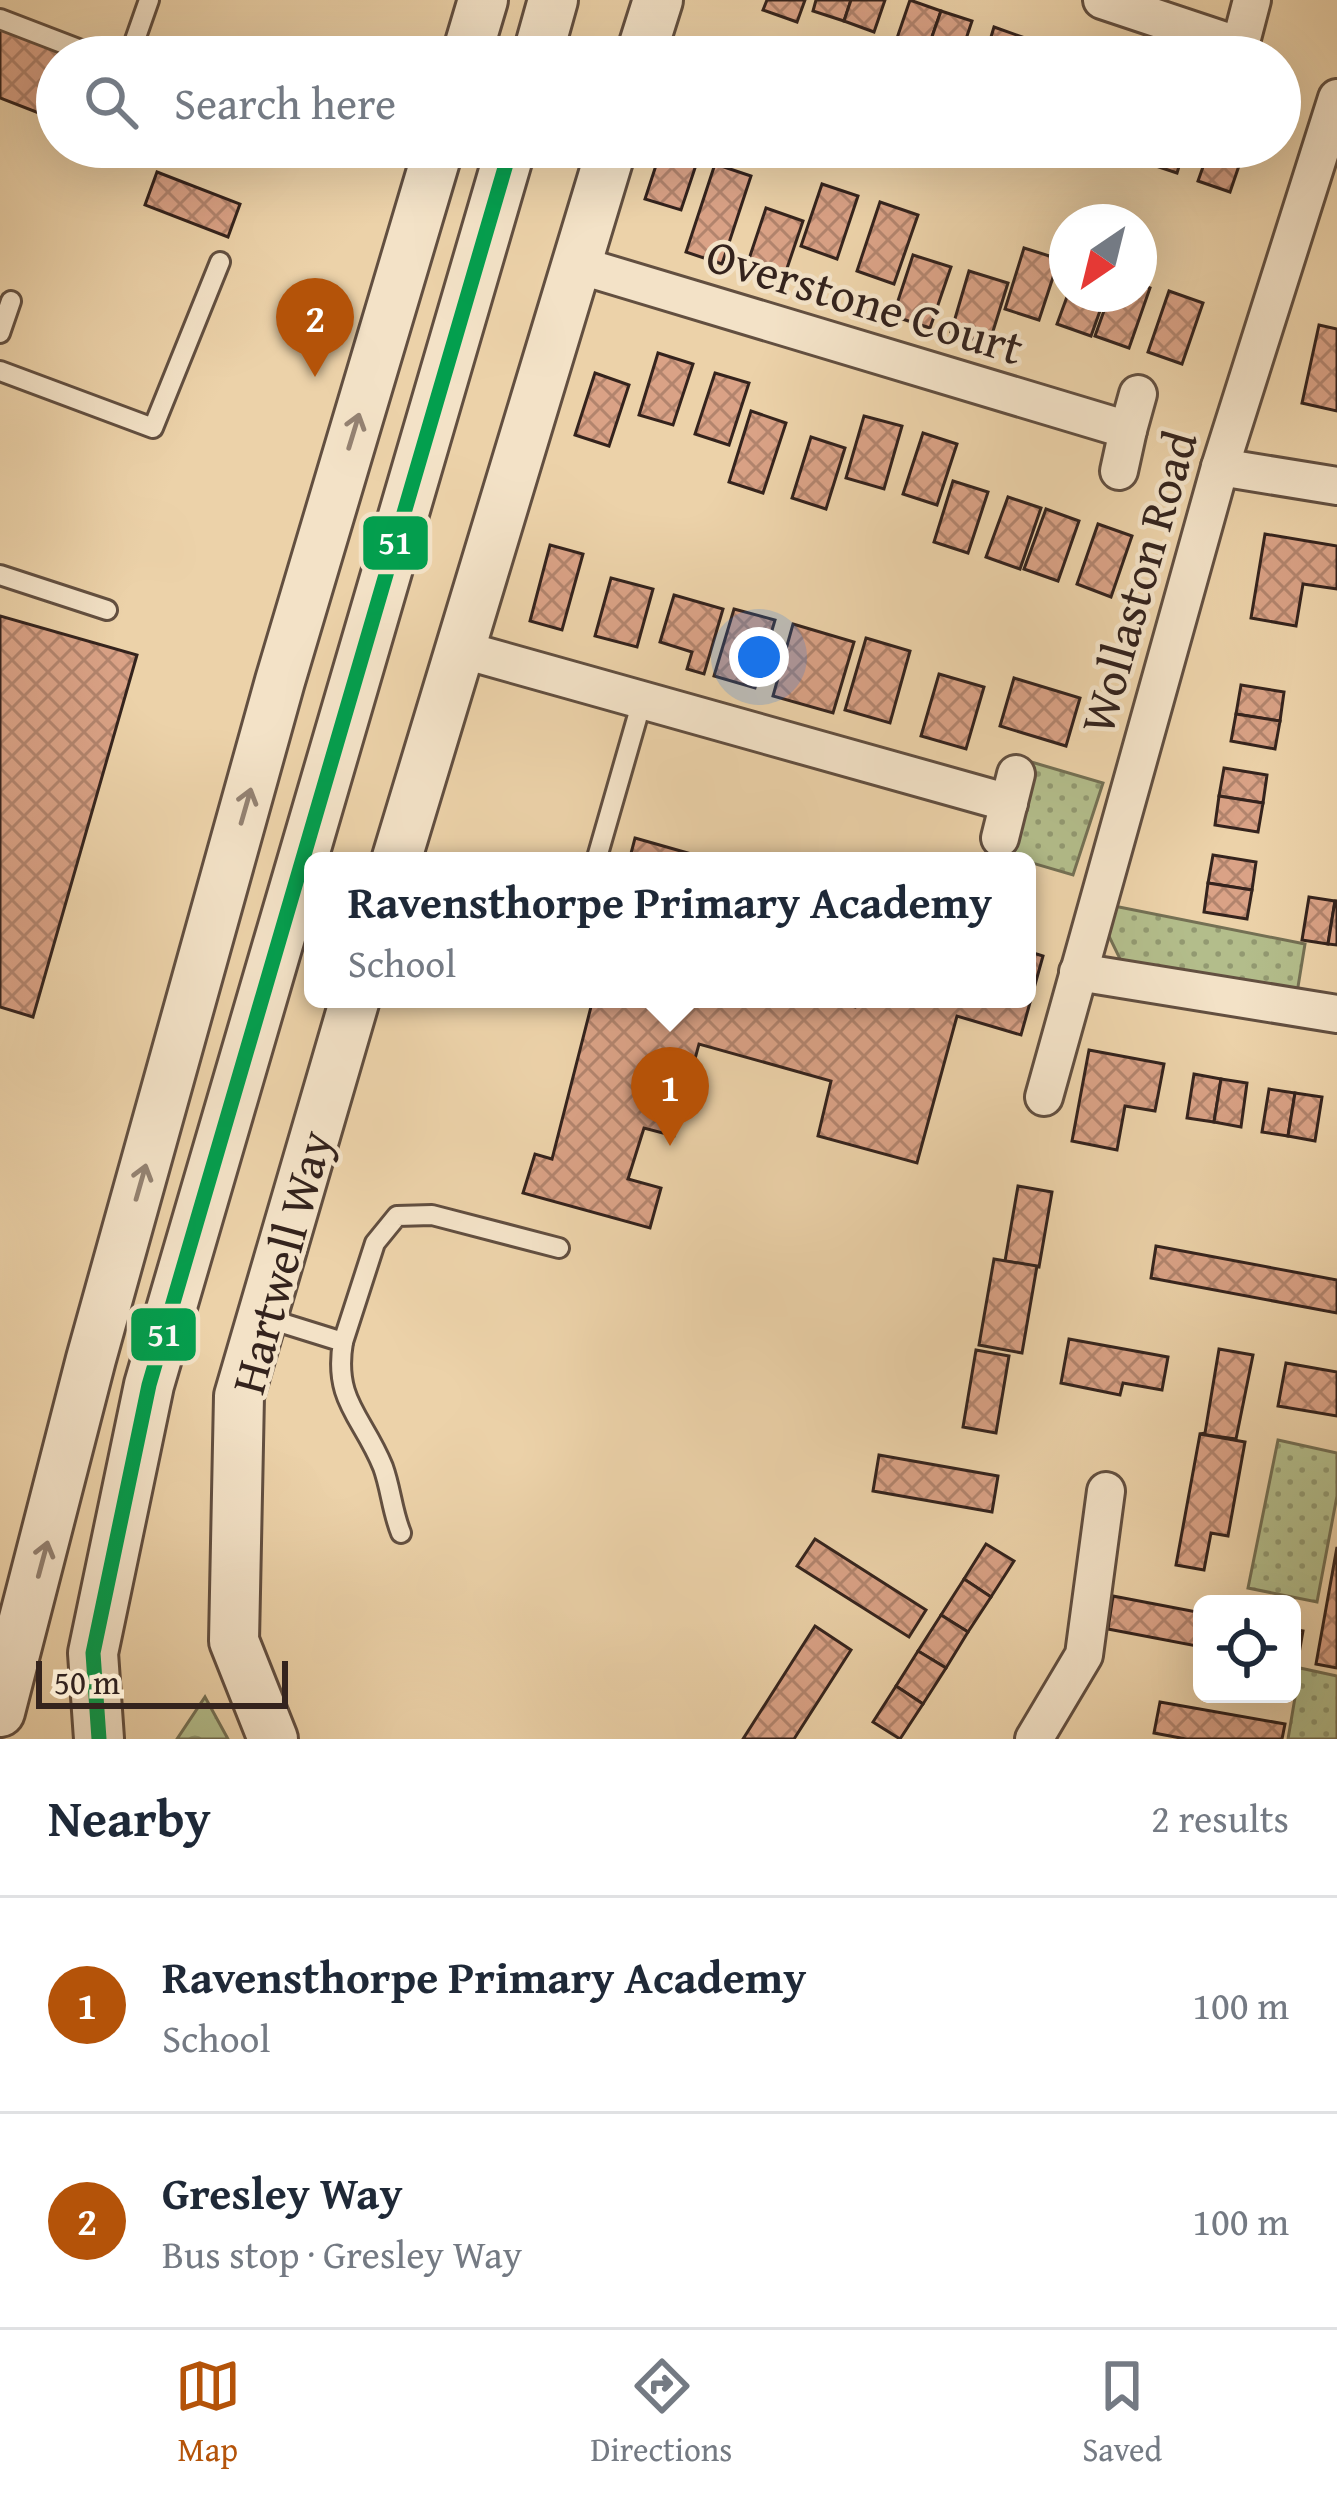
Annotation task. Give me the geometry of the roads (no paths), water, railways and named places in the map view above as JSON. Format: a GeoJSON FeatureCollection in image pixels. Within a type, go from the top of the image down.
{"type":"FeatureCollection","features":[{"type":"Feature","properties":{"kind":"street"},"geometry":{"type":"LineString","coordinates":[[472,36],[483,0]]}},
{"type":"Feature","properties":{"kind":"street"},"geometry":{"type":"LineString","coordinates":[[543,36],[554,0]]}},
{"type":"Feature","properties":{"kind":"street"},"geometry":{"type":"LineString","coordinates":[[647,36],[658,0]]}},
{"type":"Feature","properties":{"kind":"street"},"geometry":{"type":"LineString","coordinates":[[1102,0],[1198,36]]}},
{"type":"Feature","properties":{"kind":"street"},"geometry":{"type":"LineString","coordinates":[[1242,36],[1252,0]]}},
{"type":"Feature","properties":{"kind":"street","name":"Wollaston Road"},"geometry":{"type":"LineString","coordinates":[[1044,1096],[1220,467],[1337,98]]}},
{"type":"Feature","properties":{"kind":"street"},"geometry":{"type":"LineString","coordinates":[[0,1712],[92,1359],[280,681],[433,168]]}},
{"type":"Feature","properties":{"kind":"street"},"geometry":{"type":"LineString","coordinates":[[305,852],[505,168]]}},
{"type":"Feature","properties":{"kind":"street"},"geometry":{"type":"LineString","coordinates":[[399,852],[605,168]]}},
{"type":"Feature","properties":{"kind":"street","name":"Overstone Court"},"geometry":{"type":"LineString","coordinates":[[575,264],[1128,430]]}},
{"type":"Feature","properties":{"kind":"street"},"geometry":{"type":"LineString","coordinates":[[1119,470],[1138,394]]}},
{"type":"Feature","properties":{"kind":"street"},"geometry":{"type":"LineString","coordinates":[[1220,467],[1337,486]]}},
{"type":"Feature","properties":{"kind":"street"},"geometry":{"type":"LineString","coordinates":[[460,649],[1008,805]]}},
{"type":"Feature","properties":{"kind":"street"},"geometry":{"type":"LineString","coordinates":[[99,1739],[93,1653],[149,1385],[304,855]]}},
{"type":"Feature","properties":{"kind":"street"},"geometry":{"type":"LineString","coordinates":[[1078,972],[1337,1014]]}},
{"type":"Feature","properties":{"kind":"street","name":"Hartwell Way"},"geometry":{"type":"LineString","coordinates":[[273,1739],[234,1641],[239,1396],[352,1008]]}},
{"type":"Feature","properties":{"kind":"street"},"geometry":{"type":"LineString","coordinates":[[1034,1739],[1084,1655],[1106,1491]]}},
{"type":"Feature","properties":{"kind":"lane"},"geometry":{"type":"LineString","coordinates":[[136,36],[149,0]]}},
{"type":"Feature","properties":{"kind":"lane"},"geometry":{"type":"LineString","coordinates":[[0,19],[44,36]]}},
{"type":"Feature","properties":{"kind":"lane"},"geometry":{"type":"LineString","coordinates":[[0,371],[153,428],[220,262]]}},
{"type":"Feature","properties":{"kind":"lane"},"geometry":{"type":"LineString","coordinates":[[0,333],[11,301]]}},
{"type":"Feature","properties":{"kind":"lane"},"geometry":{"type":"LineString","coordinates":[[0,575],[107,610]]}},
{"type":"Feature","properties":{"kind":"lane"},"geometry":{"type":"LineString","coordinates":[[599,852],[641,701]]}},
{"type":"Feature","properties":{"kind":"lane"},"geometry":{"type":"LineString","coordinates":[[401,1533],[373,1441],[342,1395],[338,1372],[375,1243],[397,1216],[432,1215],[559,1248]]}},
{"type":"Feature","properties":{"kind":"lane"},"geometry":{"type":"LineString","coordinates":[[262,1317],[343,1342]]}},
{"type":"Feature","properties":{"kind":"place","name":"Gresley Way"},"geometry":{"type":"Point","coordinates":[315,377]}},
{"type":"Feature","properties":{"kind":"place","name":"Ravensthorpe Primary Academy"},"geometry":{"type":"Point","coordinates":[670,1146]}}]}
